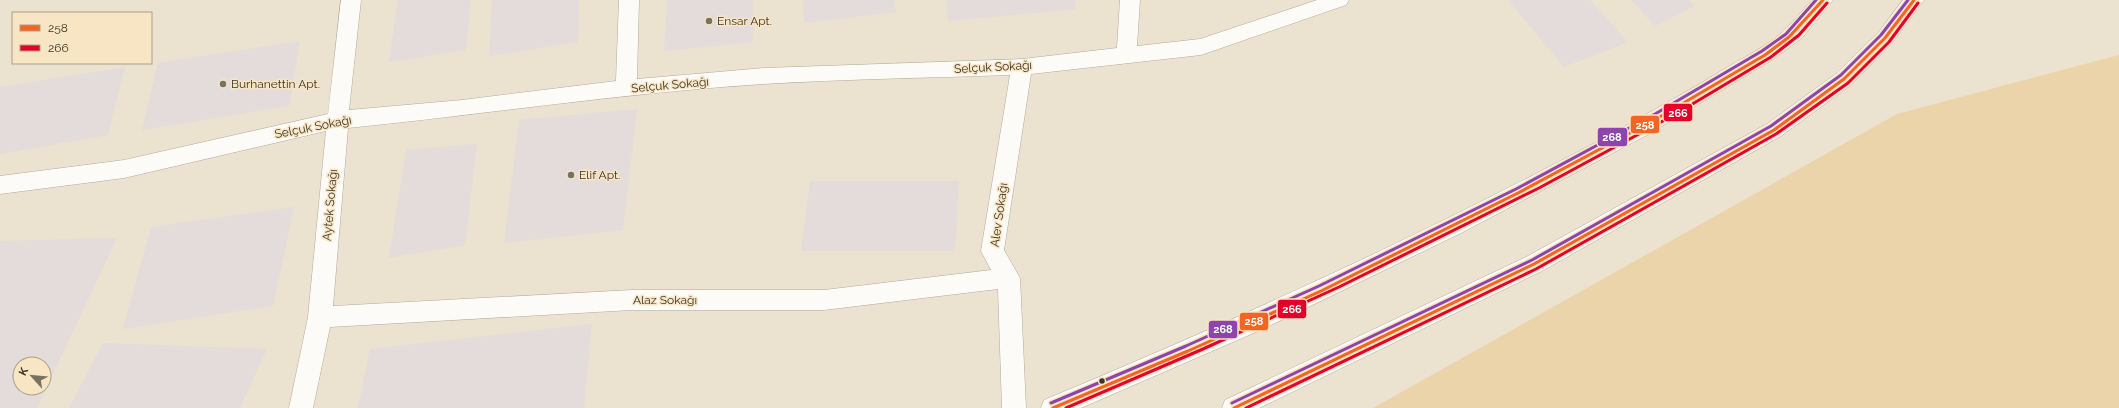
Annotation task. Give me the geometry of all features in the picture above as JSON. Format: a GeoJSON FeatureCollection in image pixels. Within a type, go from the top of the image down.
{"type":"FeatureCollection","features":[{"type":"Feature","properties":{"kind":"street","name":"Aytek Sokağı"},"geometry":{"type":"LineString","coordinates":[[301,408],[320,317],[338,120],[352,0]]}},
{"type":"Feature","properties":{"kind":"street"},"geometry":{"type":"LineString","coordinates":[[626,88],[629,0]]}},
{"type":"Feature","properties":{"kind":"street"},"geometry":{"type":"LineString","coordinates":[[1127,54],[1130,0]]}},
{"type":"Feature","properties":{"kind":"street","name":"Selçuk Sokağı"},"geometry":{"type":"LineString","coordinates":[[0,185],[124,169],[338,120],[462,108],[626,88],[764,76],[1022,67],[1127,54],[1201,47],[1339,0]]}},
{"type":"Feature","properties":{"kind":"street"},"geometry":{"type":"LineString","coordinates":[[1053,408],[1127,377],[1301,298],[1417,244],[1530,188],[1684,104],[1786,41],[1823,0]]}},
{"type":"Feature","properties":{"kind":"street"},"geometry":{"type":"LineString","coordinates":[[1234,408],[1534,264],[1774,130],[1849,74],[1885,38],[1914,0]]}},
{"type":"Feature","properties":{"kind":"street","name":"Alev Sokağı"},"geometry":{"type":"LineString","coordinates":[[1014,408],[1009,278],[992,251],[1022,67]]}},
{"type":"Feature","properties":{"kind":"street","name":"Alaz Sokağı"},"geometry":{"type":"LineString","coordinates":[[320,317],[632,300],[824,300],[1009,278]]}},
{"type":"Feature","properties":{"kind":"shaded area"},"geometry":{"type":"Polygon","coordinates":[[[2119,55],[2119,408],[1373,408],[1897,114],[2119,55]]]}},
{"type":"Feature","properties":{"kind":"building"},"geometry":{"type":"Polygon","coordinates":[[[398,0],[471,0],[466,50],[389,62],[398,0]]]}},
{"type":"Feature","properties":{"kind":"building"},"geometry":{"type":"Polygon","coordinates":[[[492,0],[579,0],[578,42],[489,56],[492,0]]]}},
{"type":"Feature","properties":{"kind":"building","name":"Ensar Apt."},"geometry":{"type":"Polygon","coordinates":[[[667,0],[753,0],[753,42],[664,51],[667,0]]]}},
{"type":"Feature","properties":{"kind":"building"},"geometry":{"type":"Polygon","coordinates":[[[803,0],[894,0],[896,12],[804,23],[803,0]]]}},
{"type":"Feature","properties":{"kind":"building"},"geometry":{"type":"Polygon","coordinates":[[[946,0],[1075,0],[1076,9],[948,21],[946,0]]]}},
{"type":"Feature","properties":{"kind":"building"},"geometry":{"type":"Polygon","coordinates":[[[1508,0],[1590,0],[1628,42],[1564,67],[1508,0]]]}},
{"type":"Feature","properties":{"kind":"building"},"geometry":{"type":"Polygon","coordinates":[[[1631,0],[1689,0],[1694,6],[1655,26],[1631,0]]]}},
{"type":"Feature","properties":{"kind":"building","name":"Burhanettin Apt."},"geometry":{"type":"Polygon","coordinates":[[[300,41],[289,106],[142,130],[158,63],[300,41]]]}},
{"type":"Feature","properties":{"kind":"building"},"geometry":{"type":"Polygon","coordinates":[[[125,67],[108,135],[0,154],[0,87],[125,67]]]}},
{"type":"Feature","properties":{"kind":"building","name":"Elif Apt."},"geometry":{"type":"Polygon","coordinates":[[[637,109],[623,230],[504,243],[519,120],[637,109]]]}},
{"type":"Feature","properties":{"kind":"building"},"geometry":{"type":"Polygon","coordinates":[[[477,144],[465,245],[389,258],[406,150],[477,144]]]}},
{"type":"Feature","properties":{"kind":"building"},"geometry":{"type":"Polygon","coordinates":[[[810,181],[959,181],[955,251],[801,251],[810,181]]]}},
{"type":"Feature","properties":{"kind":"building"},"geometry":{"type":"Polygon","coordinates":[[[294,207],[273,306],[123,329],[151,227],[294,207]]]}},
{"type":"Feature","properties":{"kind":"building"},"geometry":{"type":"Polygon","coordinates":[[[117,238],[52,376],[52,356],[12,356],[12,396],[43,396],[37,408],[0,408],[0,241],[117,238]]]}},
{"type":"Feature","properties":{"kind":"building"},"geometry":{"type":"Polygon","coordinates":[[[592,324],[584,408],[358,408],[370,349],[592,324]]]}},
{"type":"Feature","properties":{"kind":"building"},"geometry":{"type":"Polygon","coordinates":[[[103,343],[267,349],[240,408],[69,408],[103,343]]]}},
{"type":"Feature","properties":{"kind":"transit line","name":"268"},"geometry":{"type":"LineString","coordinates":[[1051,403],[1186,346],[1319,286],[1516,189],[1655,114],[1762,51],[1786,34],[1816,0]]}},
{"type":"Feature","properties":{"kind":"transit line","name":"258"},"geometry":{"type":"LineString","coordinates":[[1053,408],[1188,351],[1321,291],[1518,193],[1658,118],[1765,55],[1789,37],[1823,0]]}},
{"type":"Feature","properties":{"kind":"transit line","name":"268"},"geometry":{"type":"LineString","coordinates":[[1232,403],[1532,260],[1771,126],[1841,75],[1881,35],[1908,0]]}},
{"type":"Feature","properties":{"kind":"transit line","name":"258"},"geometry":{"type":"LineString","coordinates":[[1234,408],[1534,264],[1774,130],[1844,79],[1885,38],[1914,0]]}},
{"type":"Feature","properties":{"kind":"transit line","name":"266"},"geometry":{"type":"LineString","coordinates":[[1066,408],[1271,319],[1339,287],[1473,222],[1605,153],[1674,115],[1783,49],[1799,35],[1827,3]]}},
{"type":"Feature","properties":{"kind":"transit line","name":"266"},"geometry":{"type":"LineString","coordinates":[[1246,408],[1536,269],[1776,134],[1848,83],[1889,42],[1918,3]]}},
{"type":"Feature","properties":{"kind":"place","name":"Ensar Apt."},"geometry":{"type":"Point","coordinates":[709,21]}},
{"type":"Feature","properties":{"kind":"place","name":"Burhanettin Apt."},"geometry":{"type":"Point","coordinates":[223,84]}},
{"type":"Feature","properties":{"kind":"place","name":"Elif Apt."},"geometry":{"type":"Point","coordinates":[571,175]}}]}
